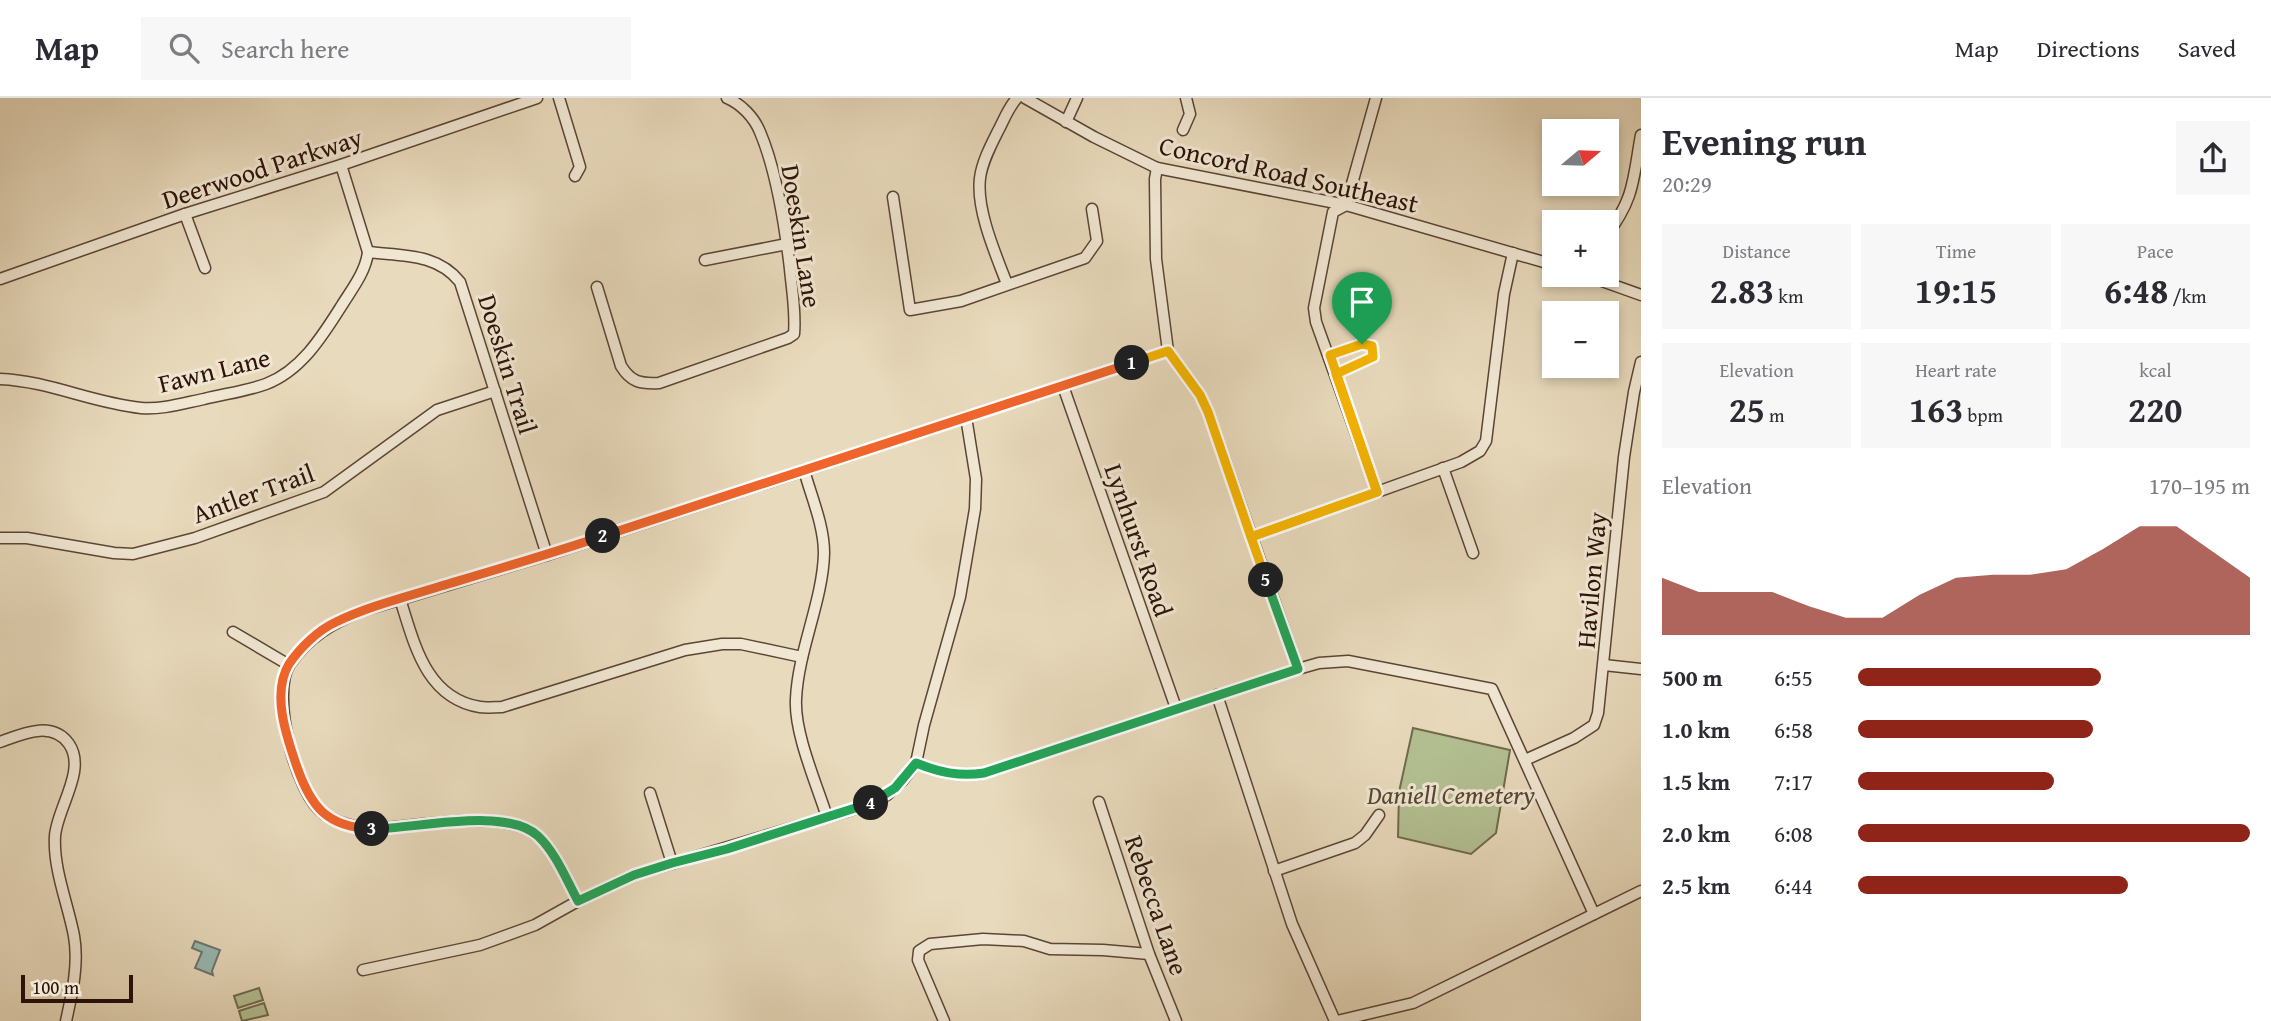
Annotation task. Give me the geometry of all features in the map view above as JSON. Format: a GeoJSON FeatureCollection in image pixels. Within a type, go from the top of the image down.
{"type":"FeatureCollection","features":[{"type":"Feature","properties":{"kind":"street","name":"Deerwood Parkway"},"geometry":{"type":"LineString","coordinates":[[0,279],[185,214],[341,165],[535,98]]}},
{"type":"Feature","properties":{"kind":"street"},"geometry":{"type":"LineString","coordinates":[[559,98],[580,167],[575,176]]}},
{"type":"Feature","properties":{"kind":"street","name":"Doeskin Lane"},"geometry":{"type":"LineString","coordinates":[[597,287],[621,366],[627,377],[647,384],[659,383],[794,334],[796,317],[780,202],[760,131],[750,115],[735,101],[727,98]]}},
{"type":"Feature","properties":{"kind":"street"},"geometry":{"type":"LineString","coordinates":[[1007,285],[982,206],[980,178],[990,149],[1017,98]]}},
{"type":"Feature","properties":{"kind":"street","name":"Concord Road Southeast"},"geometry":{"type":"LineString","coordinates":[[1025,98],[1066,122],[1157,167],[1346,205],[1542,261]]}},
{"type":"Feature","properties":{"kind":"street"},"geometry":{"type":"LineString","coordinates":[[1066,122],[1077,98]]}},
{"type":"Feature","properties":{"kind":"street"},"geometry":{"type":"LineString","coordinates":[[1183,130],[1191,114],[1186,98]]}},
{"type":"Feature","properties":{"kind":"street"},"geometry":{"type":"LineString","coordinates":[[1376,98],[1346,205],[1333,212],[1314,308],[1316,323],[1330,355],[1377,492]]}},
{"type":"Feature","properties":{"kind":"street"},"geometry":{"type":"LineString","coordinates":[[1619,219],[1634,181],[1641,135]]}},
{"type":"Feature","properties":{"kind":"street"},"geometry":{"type":"LineString","coordinates":[[341,165],[368,253]]}},
{"type":"Feature","properties":{"kind":"street"},"geometry":{"type":"LineString","coordinates":[[1157,167],[1156,259],[1168,351],[1200,395],[1208,412],[1298,669]]}},
{"type":"Feature","properties":{"kind":"street"},"geometry":{"type":"LineString","coordinates":[[893,197],[910,310],[961,301],[1085,258],[1097,241],[1092,209]]}},
{"type":"Feature","properties":{"kind":"street"},"geometry":{"type":"LineString","coordinates":[[185,214],[205,268]]}},
{"type":"Feature","properties":{"kind":"street"},"geometry":{"type":"LineString","coordinates":[[705,260],[787,244]]}},
{"type":"Feature","properties":{"kind":"street","name":"Fawn Lane"},"geometry":{"type":"LineString","coordinates":[[0,379],[23,380],[114,404],[145,408],[178,404],[265,384],[283,376],[318,343],[359,279],[368,253]]}},
{"type":"Feature","properties":{"kind":"street","name":"Doeskin Trail"},"geometry":{"type":"LineString","coordinates":[[368,253],[432,260],[453,273],[460,282],[547,555]]}},
{"type":"Feature","properties":{"kind":"street"},"geometry":{"type":"LineString","coordinates":[[1251,537],[1461,463],[1480,450],[1486,441],[1504,293],[1513,253]]}},
{"type":"Feature","properties":{"kind":"street"},"geometry":{"type":"LineString","coordinates":[[1619,287],[1641,295]]}},
{"type":"Feature","properties":{"kind":"street"},"geometry":{"type":"LineString","coordinates":[[1330,355],[1362,344],[1372,346],[1373,357],[1336,374]]}},
{"type":"Feature","properties":{"kind":"street"},"geometry":{"type":"LineString","coordinates":[[578,901],[548,846],[536,834],[508,821],[483,820],[366,829],[357,828],[323,813],[309,798],[286,733],[282,695],[289,665],[315,635],[334,622],[400,599],[547,555],[1168,351]]}},
{"type":"Feature","properties":{"kind":"street","name":"Havilon Way"},"geometry":{"type":"LineString","coordinates":[[1525,761],[1574,738],[1594,724],[1598,713],[1624,457],[1641,362]]}},
{"type":"Feature","properties":{"kind":"street","name":"Lynhurst Road"},"geometry":{"type":"LineString","coordinates":[[1063,386],[1177,708]]}},
{"type":"Feature","properties":{"kind":"street","name":"Antler Trail"},"geometry":{"type":"LineString","coordinates":[[0,538],[27,538],[133,554],[195,538],[324,492],[438,410],[495,391]]}},
{"type":"Feature","properties":{"kind":"street"},"geometry":{"type":"LineString","coordinates":[[363,970],[480,945],[535,925],[634,875],[727,849],[867,804],[887,795],[916,763],[960,597],[975,509],[976,480],[966,417]]}},
{"type":"Feature","properties":{"kind":"street"},"geometry":{"type":"LineString","coordinates":[[1443,468],[1473,553]]}},
{"type":"Feature","properties":{"kind":"street"},"geometry":{"type":"LineString","coordinates":[[804,470],[824,551],[823,568],[802,657],[796,700],[808,759],[827,817]]}},
{"type":"Feature","properties":{"kind":"street"},"geometry":{"type":"LineString","coordinates":[[400,599],[425,670],[436,683],[457,699],[480,707],[502,707],[709,645],[741,644],[802,657]]}},
{"type":"Feature","properties":{"kind":"street"},"geometry":{"type":"LineString","coordinates":[[233,632],[289,665]]}},
{"type":"Feature","properties":{"kind":"street"},"geometry":{"type":"LineString","coordinates":[[916,763],[964,776],[984,773],[1319,663],[1348,662],[1492,689],[1594,914]]}},
{"type":"Feature","properties":{"kind":"street"},"geometry":{"type":"LineString","coordinates":[[1604,665],[1641,669]]}},
{"type":"Feature","properties":{"kind":"street"},"geometry":{"type":"LineString","coordinates":[[1217,695],[1292,924],[1336,1021],[1371,1018],[1413,1003],[1641,891]]}},
{"type":"Feature","properties":{"kind":"street"},"geometry":{"type":"LineString","coordinates":[[0,742],[38,730],[49,730],[68,743],[73,753],[75,771],[55,835],[56,855],[74,940],[72,994],[66,1021]]}},
{"type":"Feature","properties":{"kind":"street"},"geometry":{"type":"LineString","coordinates":[[650,793],[672,863]]}},
{"type":"Feature","properties":{"kind":"street","name":"Rebecca Lane"},"geometry":{"type":"LineString","coordinates":[[1100,802],[1149,954],[1176,1021]]}},
{"type":"Feature","properties":{"kind":"street"},"geometry":{"type":"LineString","coordinates":[[1274,871],[1355,843],[1365,835],[1379,816]]}},
{"type":"Feature","properties":{"kind":"street"},"geometry":{"type":"LineString","coordinates":[[944,1021],[918,960],[919,951],[930,944],[1001,939],[1024,941],[1050,948],[1149,954]]}},
{"type":"Feature","properties":{"kind":"green space","name":"Daniell Cemetery"},"geometry":{"type":"Polygon","coordinates":[[[1413,728],[1510,750],[1496,833],[1471,854],[1398,837],[1399,792],[1413,728]]]}},
{"type":"Feature","properties":{"kind":"green space"},"geometry":{"type":"Polygon","coordinates":[[[259,988],[263,1000],[238,1008],[234,996],[259,988]]]}},
{"type":"Feature","properties":{"kind":"green space"},"geometry":{"type":"Polygon","coordinates":[[[264,1003],[268,1015],[242,1021],[239,1011],[264,1003]]]}},
{"type":"Feature","properties":{"kind":"water"},"geometry":{"type":"Polygon","coordinates":[[[195,941],[220,950],[213,975],[195,968],[202,952],[192,948],[195,941]]]}},
{"type":"Feature","properties":{"kind":"route"},"geometry":{"type":"LineString","coordinates":[[1362,344],[1330,355],[1336,374],[1377,492],[1251,537],[1208,412],[1200,395],[1168,351],[547,555],[400,599],[334,622],[315,635],[289,665],[284,679],[282,695],[286,733],[309,798],[323,813],[357,828],[375,829],[483,820],[508,821],[536,834],[548,846],[578,901],[634,875],[727,849],[877,801],[895,788],[916,763],[964,776],[984,773],[1298,669],[1251,537],[1314,514],[1377,492],[1356,433],[1336,374],[1373,357],[1372,346],[1362,344]]}}]}
